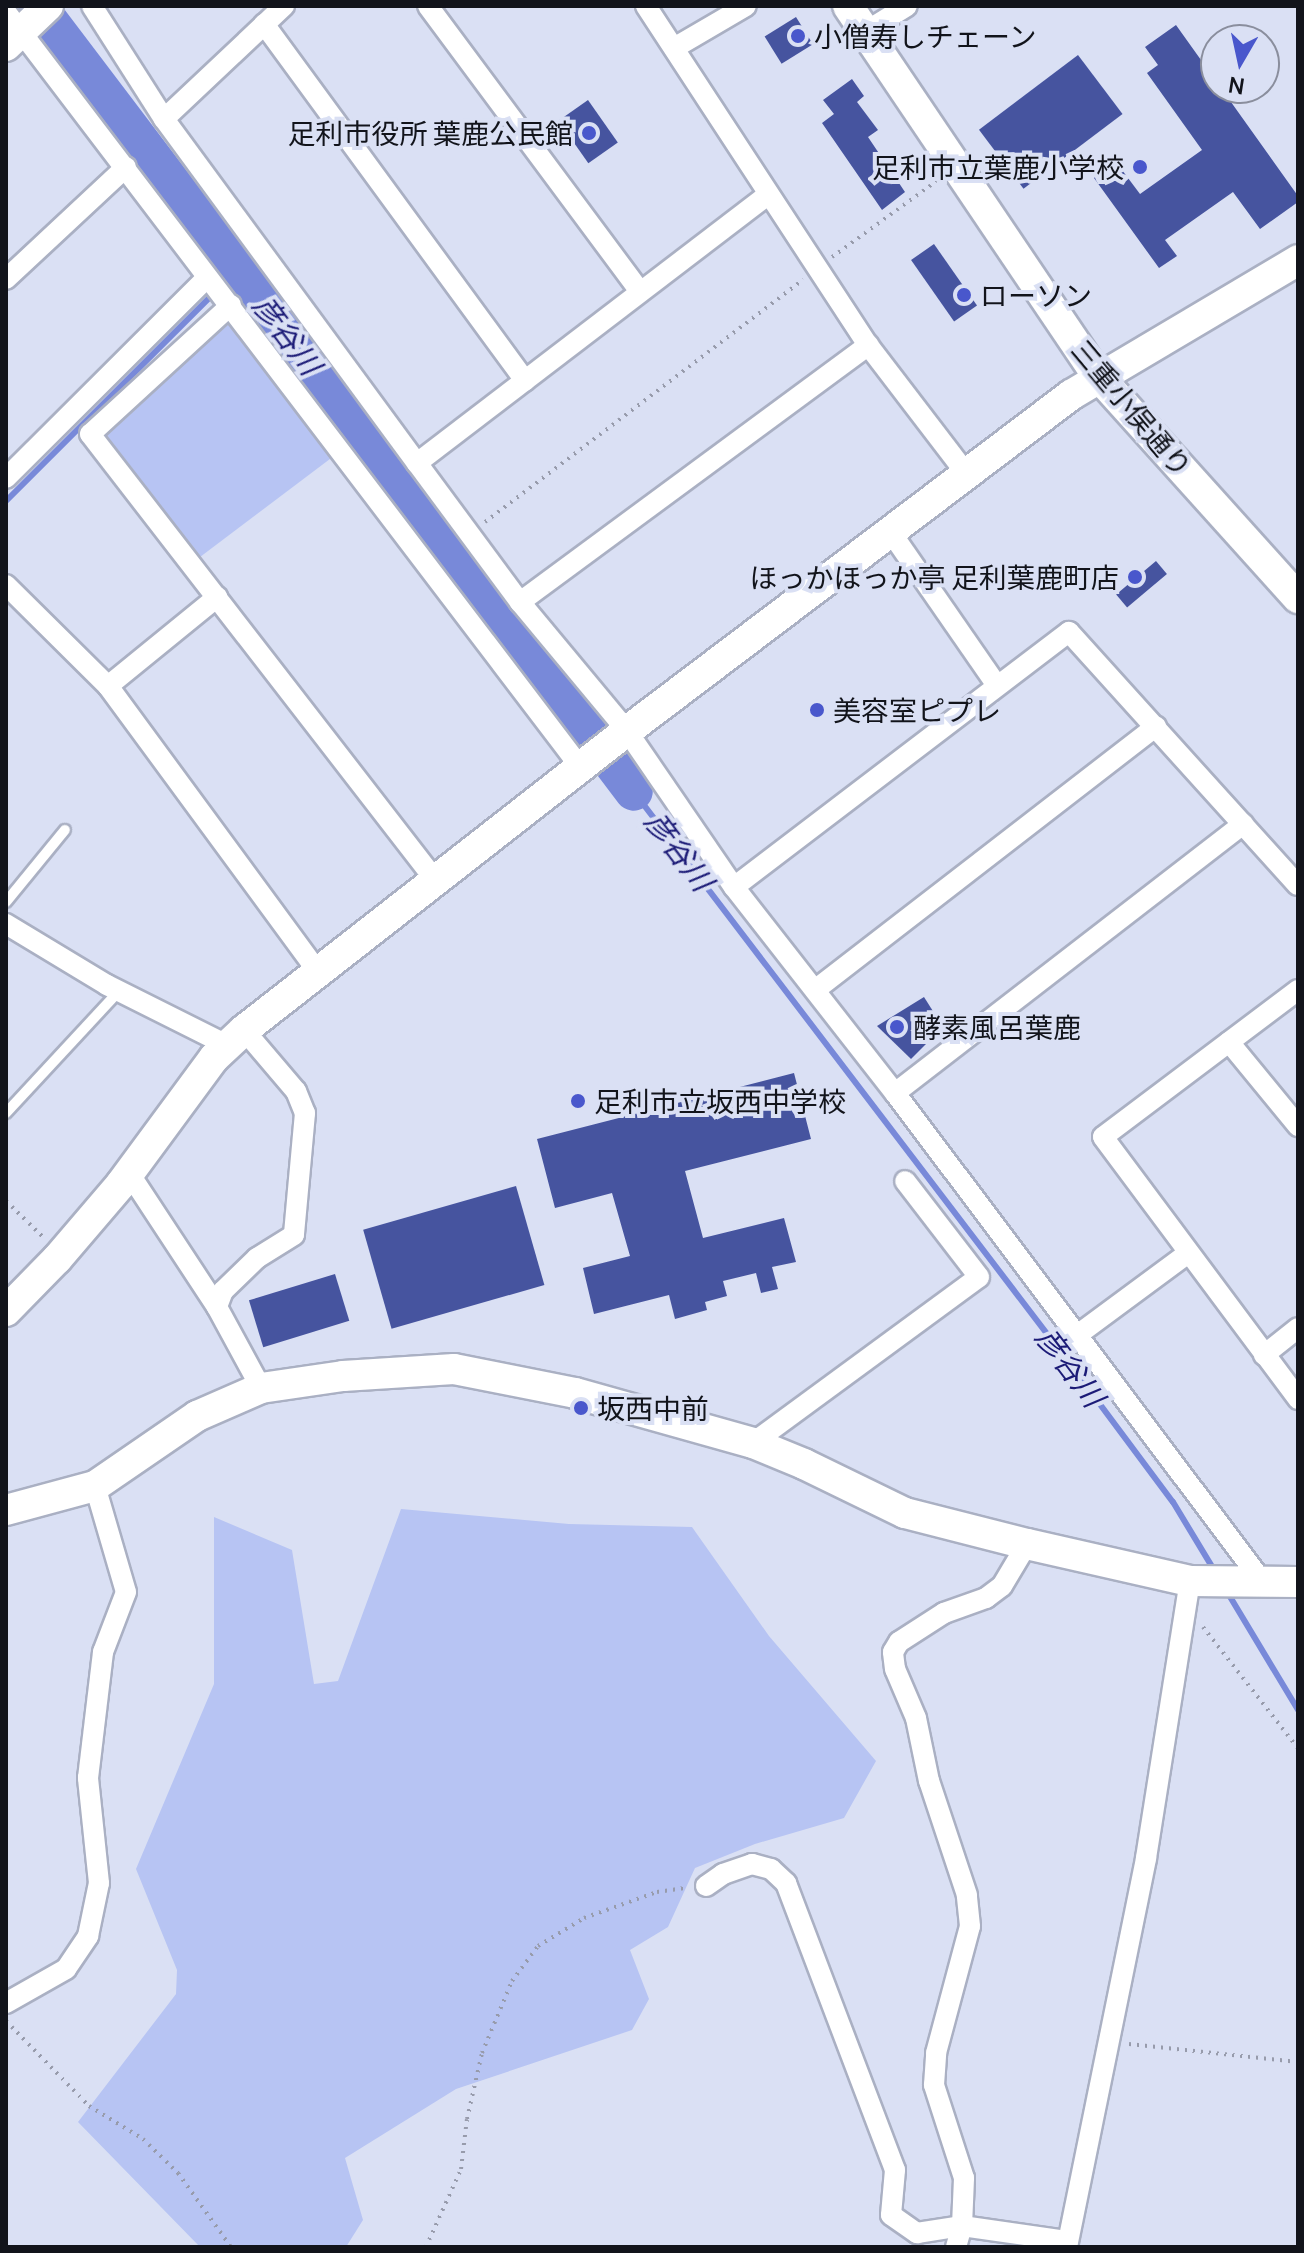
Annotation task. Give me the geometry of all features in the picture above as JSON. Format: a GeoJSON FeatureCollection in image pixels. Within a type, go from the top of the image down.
{"type":"FeatureCollection","features":[{"type":"Feature","properties":{"kind":"street"},"geometry":{"type":"LineString","coordinates":[[92,6],[164,119],[417,463],[734,887],[895,1093],[1076,1336],[1251,1580]]}},
{"type":"Feature","properties":{"kind":"street"},"geometry":{"type":"LineString","coordinates":[[164,119],[284,6]]}},
{"type":"Feature","properties":{"kind":"street"},"geometry":{"type":"LineString","coordinates":[[428,6],[640,291]]}},
{"type":"Feature","properties":{"kind":"street"},"geometry":{"type":"LineString","coordinates":[[646,6],[868,345],[966,473]]}},
{"type":"Feature","properties":{"kind":"street"},"geometry":{"type":"LineString","coordinates":[[674,48],[746,6]]}},
{"type":"Feature","properties":{"kind":"street","name":"三重小俣通り"},"geometry":{"type":"LineString","coordinates":[[848,6],[1098,376],[1298,597]]}},
{"type":"Feature","properties":{"kind":"street"},"geometry":{"type":"LineString","coordinates":[[865,32],[907,6]]}},
{"type":"Feature","properties":{"kind":"street"},"geometry":{"type":"LineString","coordinates":[[23,24],[206,279],[231,305],[587,763]]}},
{"type":"Feature","properties":{"kind":"street"},"geometry":{"type":"LineString","coordinates":[[264,24],[525,381]]}},
{"type":"Feature","properties":{"kind":"street"},"geometry":{"type":"LineString","coordinates":[[6,279],[126,167]]}},
{"type":"Feature","properties":{"kind":"street"},"geometry":{"type":"LineString","coordinates":[[417,463],[768,195]]}},
{"type":"Feature","properties":{"kind":"street"},"geometry":{"type":"LineString","coordinates":[[6,1311],[57,1259],[235,1038],[622,735],[1098,376],[1298,261]]}},
{"type":"Feature","properties":{"kind":"street"},"geometry":{"type":"LineString","coordinates":[[6,478],[206,279]]}},
{"type":"Feature","properties":{"kind":"street"},"geometry":{"type":"LineString","coordinates":[[231,305],[90,434],[436,881]]}},
{"type":"Feature","properties":{"kind":"street"},"geometry":{"type":"LineString","coordinates":[[520,602],[868,345]]}},
{"type":"Feature","properties":{"kind":"street"},"geometry":{"type":"LineString","coordinates":[[890,531],[996,684]]}},
{"type":"Feature","properties":{"kind":"street"},"geometry":{"type":"LineString","coordinates":[[6,585],[108,686],[318,972]]}},
{"type":"Feature","properties":{"kind":"street"},"geometry":{"type":"LineString","coordinates":[[108,686],[217,597]]}},
{"type":"Feature","properties":{"kind":"street"},"geometry":{"type":"LineString","coordinates":[[734,887],[996,684],[1069,632],[1298,885]]}},
{"type":"Feature","properties":{"kind":"street"},"geometry":{"type":"LineString","coordinates":[[815,990],[1156,726]]}},
{"type":"Feature","properties":{"kind":"street"},"geometry":{"type":"LineString","coordinates":[[895,1093],[1243,824]]}},
{"type":"Feature","properties":{"kind":"street"},"geometry":{"type":"LineString","coordinates":[[6,924],[119,991],[235,1038],[296,1091],[305,1113],[294,1235],[257,1258],[223,1291],[217,1307]]}},
{"type":"Feature","properties":{"kind":"street"},"geometry":{"type":"LineString","coordinates":[[1298,990],[1103,1137],[1187,1254],[1298,1399]]}},
{"type":"Feature","properties":{"kind":"street"},"geometry":{"type":"LineString","coordinates":[[1229,1042],[1298,1126]]}},
{"type":"Feature","properties":{"kind":"street"},"geometry":{"type":"LineString","coordinates":[[129,1173],[217,1307],[261,1388]]}},
{"type":"Feature","properties":{"kind":"street"},"geometry":{"type":"LineString","coordinates":[[753,1443],[979,1277],[905,1181]]}},
{"type":"Feature","properties":{"kind":"street"},"geometry":{"type":"LineString","coordinates":[[1076,1336],[1187,1254]]}},
{"type":"Feature","properties":{"kind":"street"},"geometry":{"type":"LineString","coordinates":[[1264,1355],[1298,1328]]}},
{"type":"Feature","properties":{"kind":"street"},"geometry":{"type":"LineString","coordinates":[[6,1510],[95,1486],[197,1416],[261,1388],[375,1373],[454,1369],[575,1393],[753,1443],[905,1513],[1193,1589],[1251,1580],[1297,1579]]}},
{"type":"Feature","properties":{"kind":"street"},"geometry":{"type":"LineString","coordinates":[[6,2003],[66,1969],[88,1936],[99,1883],[88,1778],[103,1652],[126,1592],[95,1486]]}},
{"type":"Feature","properties":{"kind":"street"},"geometry":{"type":"LineString","coordinates":[[956,2247],[962,2226],[964,2178],[934,2085],[936,2053],[970,1926],[967,1895],[929,1781],[916,1718],[895,1669],[893,1652],[899,1642],[944,1613],[986,1598],[1002,1586],[1027,1544]]}},
{"type":"Feature","properties":{"kind":"street"},"geometry":{"type":"LineString","coordinates":[[706,1886],[723,1874],[752,1864],[771,1869],[786,1883],[895,2170],[891,2215],[917,2233],[962,2226],[1067,2244],[1146,1858],[1193,1589]]}},
{"type":"Feature","properties":{"kind":"lane"},"geometry":{"type":"LineString","coordinates":[[6,902],[65,830]]}},
{"type":"Feature","properties":{"kind":"lane"},"geometry":{"type":"LineString","coordinates":[[6,1113],[119,991]]}},
{"type":"Feature","properties":{"kind":"path"},"geometry":{"type":"LineString","coordinates":[[470,534],[817,268],[943,176]]}},
{"type":"Feature","properties":{"kind":"path"},"geometry":{"type":"LineString","coordinates":[[6,1201],[49,1243],[57,1259]]}},
{"type":"Feature","properties":{"kind":"path"},"geometry":{"type":"LineString","coordinates":[[1193,1589],[1298,1748]]}},
{"type":"Feature","properties":{"kind":"path"},"geometry":{"type":"LineString","coordinates":[[426,2247],[461,2169],[467,2119],[482,2053],[512,1981],[538,1946],[584,1918],[657,1892],[706,1886]]}},
{"type":"Feature","properties":{"kind":"path"},"geometry":{"type":"LineString","coordinates":[[6,2021],[89,2106],[143,2139],[178,2173],[231,2247]]}},
{"type":"Feature","properties":{"kind":"path"},"geometry":{"type":"LineString","coordinates":[[1110,2042],[1298,2062]]}},
{"type":"Feature","properties":{"kind":"shaded area"},"geometry":{"type":"Polygon","coordinates":[[[230,314],[336,455],[194,562],[88,421],[230,314]]]}},
{"type":"Feature","properties":{"kind":"shaded area"},"geometry":{"type":"Polygon","coordinates":[[[401,1509],[569,1524],[692,1527],[769,1636],[876,1761],[844,1818],[755,1844],[695,1868],[668,1927],[630,1950],[649,1999],[632,2030],[456,2089],[345,2158],[363,2220],[346,2247],[200,2247],[78,2122],[176,1994],[177,1970],[136,1869],[214,1684],[214,1517],[292,1550],[314,1684],[338,1681],[401,1509]]]}},
{"type":"Feature","properties":{"kind":"building"},"geometry":{"type":"Polygon","coordinates":[[[796,17],[813,44],[782,64],[765,37],[796,17]]]}},
{"type":"Feature","properties":{"kind":"building"},"geometry":{"type":"Polygon","coordinates":[[[1176,25],[1200,59],[1200,104],[1232,104],[1298,196],[1298,202],[1260,229],[1233,192],[1165,240],[1177,256],[1159,268],[1094,178],[1116,162],[1140,194],[1202,150],[1147,73],[1158,65],[1145,47],[1176,25]]]}},
{"type":"Feature","properties":{"kind":"building"},"geometry":{"type":"Polygon","coordinates":[[[1078,55],[1123,114],[1024,189],[979,130],[1078,55]]]}},
{"type":"Feature","properties":{"kind":"building"},"geometry":{"type":"Polygon","coordinates":[[[852,79],[864,96],[857,102],[878,130],[868,137],[905,192],[882,210],[822,123],[834,114],[823,100],[852,79]]]}},
{"type":"Feature","properties":{"kind":"building","name":"足利市役所 葉鹿公民館"},"geometry":{"type":"Polygon","coordinates":[[[588,100],[618,143],[588,163],[559,121],[588,100]]]}},
{"type":"Feature","properties":{"kind":"building"},"geometry":{"type":"Polygon","coordinates":[[[934,244],[977,305],[954,321],[911,260],[934,244]]]}},
{"type":"Feature","properties":{"kind":"building"},"geometry":{"type":"Polygon","coordinates":[[[1156,561],[1167,574],[1127,607],[1116,594],[1156,561]]]}},
{"type":"Feature","properties":{"kind":"building"},"geometry":{"type":"Polygon","coordinates":[[[924,997],[943,1027],[911,1059],[877,1026],[924,997]]]}},
{"type":"Feature","properties":{"kind":"building"},"geometry":{"type":"Polygon","coordinates":[[[794,1073],[811,1139],[685,1171],[703,1238],[784,1218],[796,1262],[772,1267],[778,1289],[761,1293],[756,1273],[723,1281],[727,1296],[705,1302],[707,1310],[675,1319],[669,1295],[594,1314],[583,1268],[630,1256],[612,1193],[555,1208],[537,1139],[794,1073]]]}},
{"type":"Feature","properties":{"kind":"building"},"geometry":{"type":"Polygon","coordinates":[[[516,1186],[544,1285],[392,1329],[363,1230],[516,1186]]]}},
{"type":"Feature","properties":{"kind":"building"},"geometry":{"type":"Polygon","coordinates":[[[335,1274],[349,1321],[263,1347],[249,1300],[335,1274]]]}},
{"type":"Feature","properties":{"kind":"waterway","name":"彦谷川"},"geometry":{"type":"LineString","coordinates":[[38,6],[634,792]]}},
{"type":"Feature","properties":{"kind":"waterway"},"geometry":{"type":"LineString","coordinates":[[6,501],[237,270]]}},
{"type":"Feature","properties":{"kind":"waterway","name":"彦谷川"},"geometry":{"type":"LineString","coordinates":[[634,792],[1173,1502],[1214,1570]]}},
{"type":"Feature","properties":{"kind":"waterway","name":"彦谷川"},"geometry":{"type":"LineString","coordinates":[[1226,1590],[1298,1710]]}},
{"type":"Feature","properties":{"kind":"place","name":"小僧寿しチェーン"},"geometry":{"type":"Point","coordinates":[798,36]}},
{"type":"Feature","properties":{"kind":"place","name":"足利市役所 葉鹿公民館"},"geometry":{"type":"Point","coordinates":[589,133]}},
{"type":"Feature","properties":{"kind":"place","name":"足利市立葉鹿小学校"},"geometry":{"type":"Point","coordinates":[1140,167]}},
{"type":"Feature","properties":{"kind":"place","name":"ローソン"},"geometry":{"type":"Point","coordinates":[964,295]}},
{"type":"Feature","properties":{"kind":"place","name":"ほっかほっか亭 足利葉鹿町店"},"geometry":{"type":"Point","coordinates":[1135,577]}},
{"type":"Feature","properties":{"kind":"place","name":"美容室ピプレ"},"geometry":{"type":"Point","coordinates":[817,710]}},
{"type":"Feature","properties":{"kind":"place","name":"酵素風呂葉鹿"},"geometry":{"type":"Point","coordinates":[897,1027]}},
{"type":"Feature","properties":{"kind":"place","name":"足利市立坂西中学校"},"geometry":{"type":"Point","coordinates":[578,1101]}},
{"type":"Feature","properties":{"kind":"place","name":"坂西中前"},"geometry":{"type":"Point","coordinates":[581,1408]}}]}
